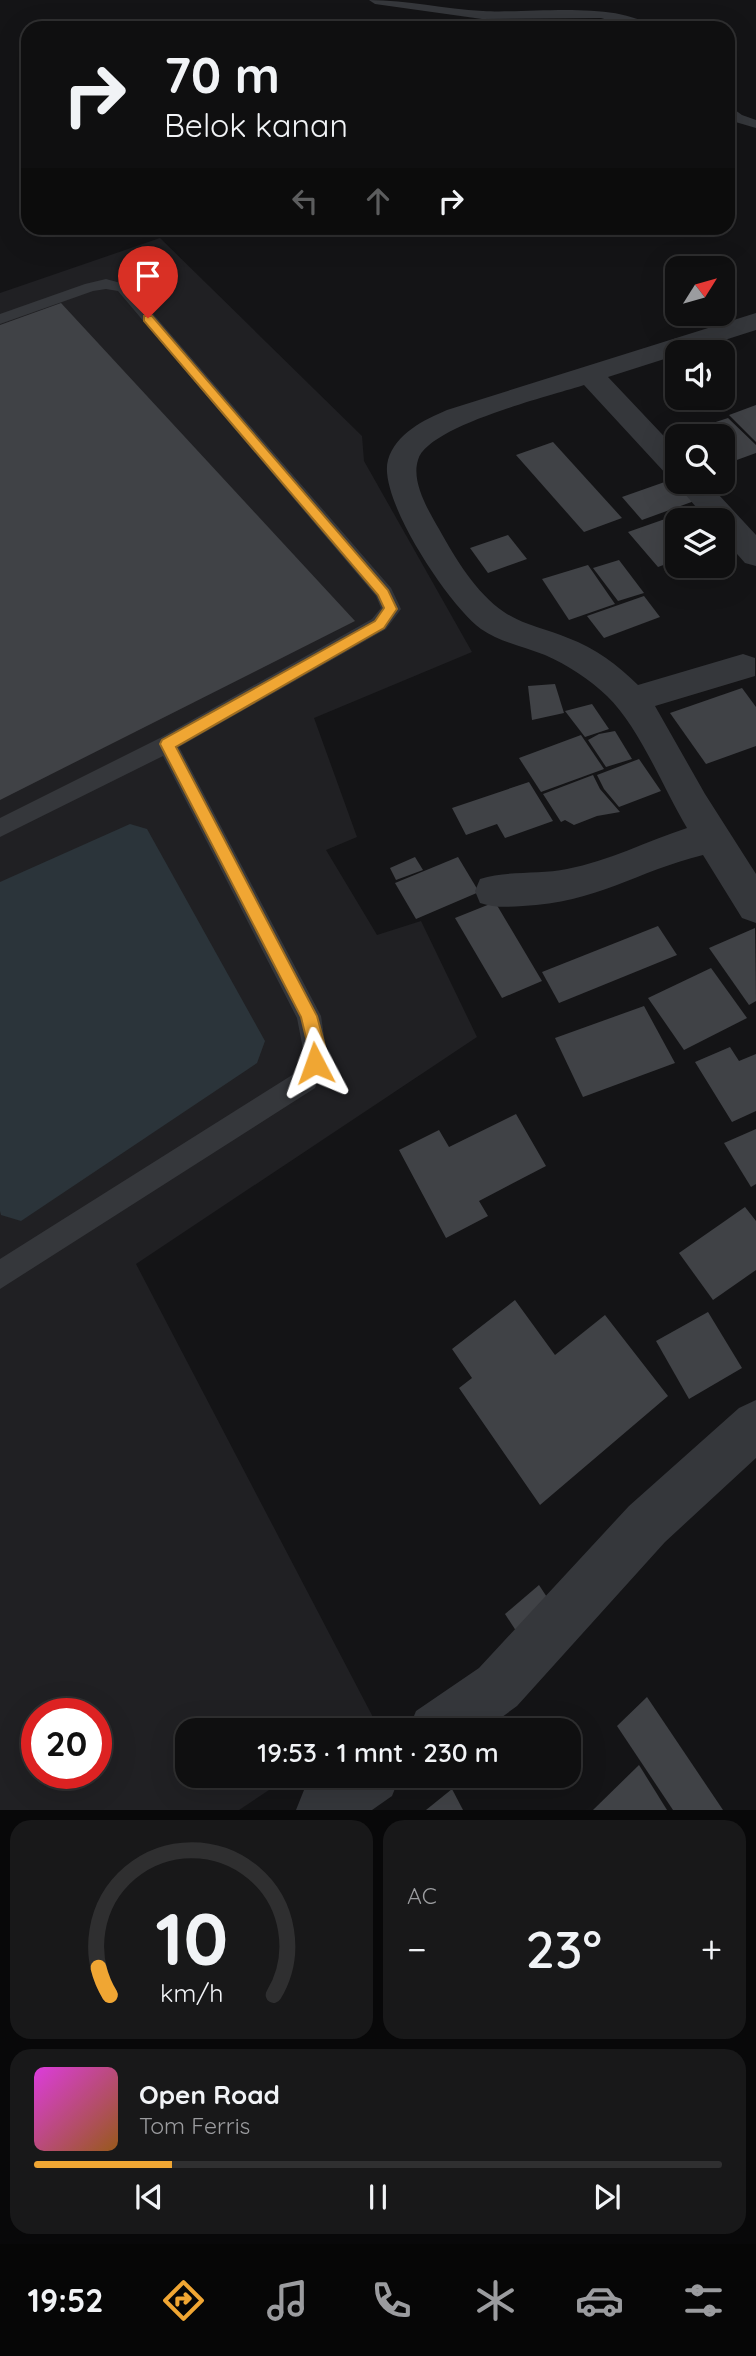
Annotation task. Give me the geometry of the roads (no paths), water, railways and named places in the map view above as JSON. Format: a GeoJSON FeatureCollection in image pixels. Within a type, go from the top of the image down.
{"type":"FeatureCollection","features":[{"type":"Feature","properties":{"kind":"street"},"geometry":{"type":"LineString","coordinates":[[756,321],[489,404],[430,429],[411,446],[401,463],[412,510],[451,575],[473,603],[489,618],[511,631],[558,647],[594,667],[632,700],[711,838],[756,906]]}},
{"type":"Feature","properties":{"kind":"street"},"geometry":{"type":"LineString","coordinates":[[590,373],[665,455]]}},
{"type":"Feature","properties":{"kind":"street"},"geometry":{"type":"LineString","coordinates":[[701,494],[756,555]]}},
{"type":"Feature","properties":{"kind":"street"},"geometry":{"type":"LineString","coordinates":[[632,700],[743,667]]}},
{"type":"Feature","properties":{"kind":"street"},"geometry":{"type":"LineString","coordinates":[[494,891],[566,886],[641,862],[665,850],[711,838]]}},
{"type":"Feature","properties":{"kind":"street"},"geometry":{"type":"LineString","coordinates":[[454,1718],[498,1687],[647,1524],[756,1425]]}},
{"type":"Feature","properties":{"kind":"street"},"geometry":{"type":"LineString","coordinates":[[324,1810],[355,1788]]}},
{"type":"Feature","properties":{"kind":"lane"},"geometry":{"type":"LineString","coordinates":[[375,0],[482,15],[602,14],[624,21]]}},
{"type":"Feature","properties":{"kind":"lane"},"geometry":{"type":"LineString","coordinates":[[735,116],[756,124]]}},
{"type":"Feature","properties":{"kind":"lane"},"geometry":{"type":"LineString","coordinates":[[0,319],[106,284],[123,289],[384,593],[391,609],[380,624],[167,744],[0,828]]}},
{"type":"Feature","properties":{"kind":"lane"},"geometry":{"type":"LineString","coordinates":[[0,1275],[35,1250],[306,1080],[315,1063],[318,1050],[309,1016],[167,744]]}}]}
